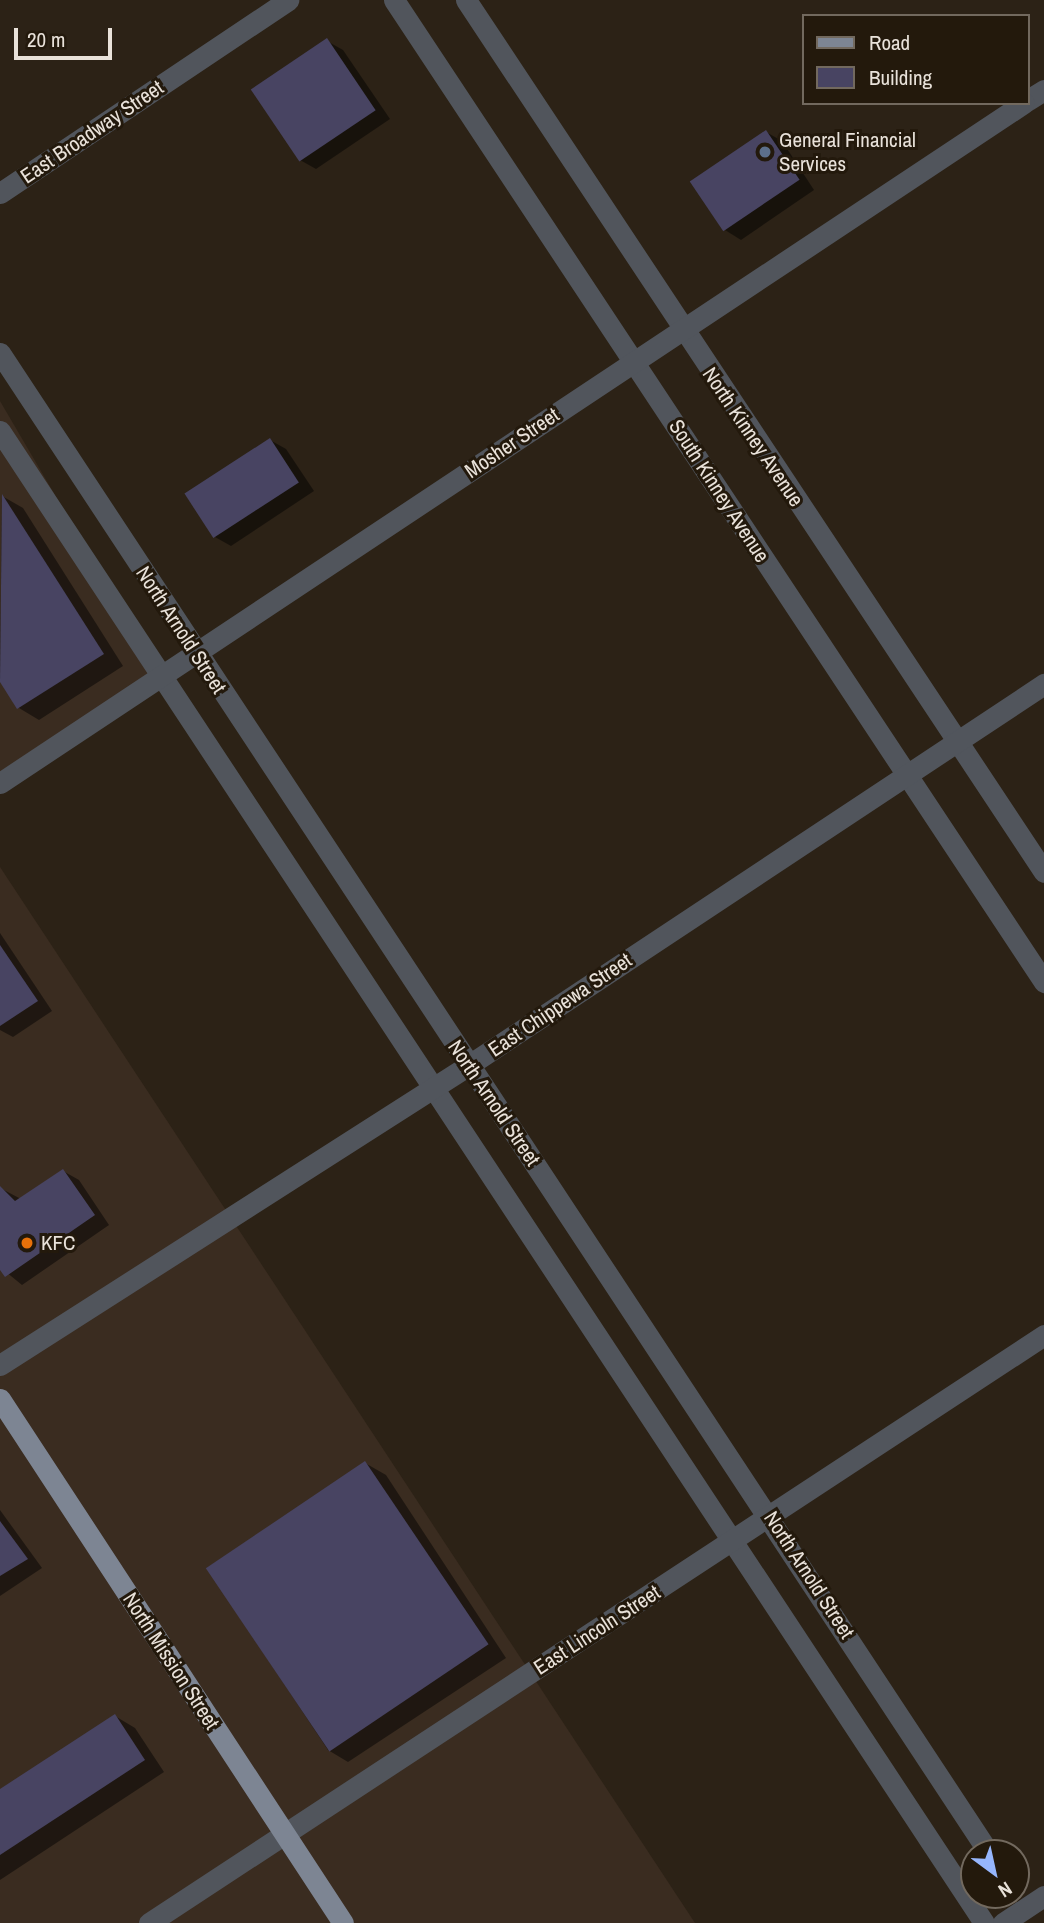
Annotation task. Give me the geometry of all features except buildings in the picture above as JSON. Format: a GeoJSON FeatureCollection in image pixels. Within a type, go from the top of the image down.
{"type":"FeatureCollection","features":[{"type":"Feature","properties":{"kind":"main road","name":"North Mission Street"},"geometry":{"type":"LineString","coordinates":[[0,1399],[343,1923]]}},
{"type":"Feature","properties":{"kind":"street","name":"East Broadway Street"},"geometry":{"type":"LineString","coordinates":[[0,193],[288,0]]}},
{"type":"Feature","properties":{"kind":"street","name":"South Kinney Avenue"},"geometry":{"type":"LineString","coordinates":[[394,0],[1044,982]]}},
{"type":"Feature","properties":{"kind":"street","name":"North Kinney Avenue"},"geometry":{"type":"LineString","coordinates":[[466,0],[681,329],[1044,872]]}},
{"type":"Feature","properties":{"kind":"street","name":"Mosher Street"},"geometry":{"type":"LineString","coordinates":[[0,783],[197,655],[633,361],[1021,105]]}},
{"type":"Feature","properties":{"kind":"street","name":"North Arnold Street"},"geometry":{"type":"LineString","coordinates":[[0,353],[197,655],[772,1517],[980,1839]]}},
{"type":"Feature","properties":{"kind":"street","name":"North Arnold Street"},"geometry":{"type":"LineString","coordinates":[[0,431],[431,1089],[734,1540],[984,1923]]}},
{"type":"Feature","properties":{"kind":"street","name":"East Chippewa Street"},"geometry":{"type":"LineString","coordinates":[[0,1365],[469,1065],[1044,684]]}},
{"type":"Feature","properties":{"kind":"street","name":"East Lincoln Street"},"geometry":{"type":"LineString","coordinates":[[149,1923],[772,1517],[1044,1335]]}},
{"type":"Feature","properties":{"kind":"street"},"geometry":{"type":"LineString","coordinates":[[1003,1923],[1025,1909]]}},
{"type":"Feature","properties":{"kind":"shaded area"},"geometry":{"type":"Polygon","coordinates":[[[0,401],[162,678],[0,783],[0,401]]]}},
{"type":"Feature","properties":{"kind":"shaded area"},"geometry":{"type":"Polygon","coordinates":[[[0,867],[695,1923],[0,1923],[0,867]]]}},
{"type":"Feature","properties":{"kind":"place","name":"General Financial Services"},"geometry":{"type":"Point","coordinates":[765,152]}},
{"type":"Feature","properties":{"kind":"place","name":"KFC"},"geometry":{"type":"Point","coordinates":[27,1243]}}]}
